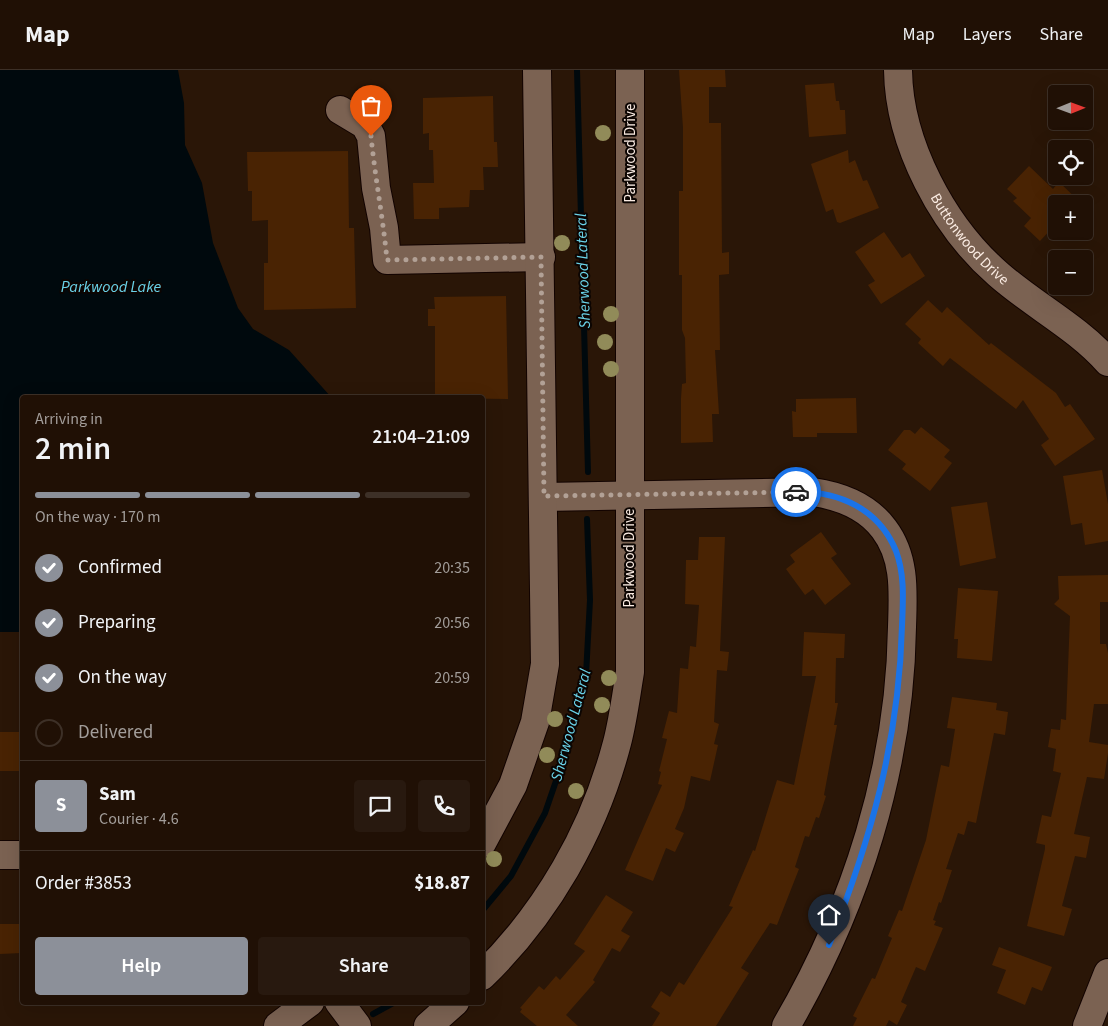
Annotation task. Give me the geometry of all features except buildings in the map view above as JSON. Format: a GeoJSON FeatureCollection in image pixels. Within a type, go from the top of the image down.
{"type":"FeatureCollection","features":[{"type":"Feature","properties":{"kind":"street"},"geometry":{"type":"LineString","coordinates":[[485,837],[513,784],[535,722],[545,664],[537,70]]}},
{"type":"Feature","properties":{"kind":"street","name":"Parkwood Drive"},"geometry":{"type":"LineString","coordinates":[[485,973],[504,955],[554,889],[591,818],[617,744],[630,672],[630,70]]}},
{"type":"Feature","properties":{"kind":"street","name":"Buttonwood Drive"},"geometry":{"type":"LineString","coordinates":[[898,70],[898,84],[906,123],[929,186],[966,244],[999,275],[1044,307],[1099,352],[1108,362]]}},
{"type":"Feature","properties":{"kind":"street"},"geometry":{"type":"LineString","coordinates":[[340,110],[364,125],[371,136],[376,188],[384,228],[387,260],[541,257]]}},
{"type":"Feature","properties":{"kind":"street"},"geometry":{"type":"LineString","coordinates":[[544,496],[813,492],[832,494],[850,501],[867,512],[884,529],[896,551],[903,584],[902,654],[894,723],[884,778],[870,832],[853,885],[829,945],[786,1026]]}},
{"type":"Feature","properties":{"kind":"street"},"geometry":{"type":"LineString","coordinates":[[0,855],[20,854]]}},
{"type":"Feature","properties":{"kind":"street"},"geometry":{"type":"LineString","coordinates":[[1087,1026],[1108,973]]}},
{"type":"Feature","properties":{"kind":"street"},"geometry":{"type":"LineString","coordinates":[[278,1026],[306,1005]]}},
{"type":"Feature","properties":{"kind":"street"},"geometry":{"type":"LineString","coordinates":[[428,1026],[452,1005]]}},
{"type":"Feature","properties":{"kind":"water","name":"Parkwood Lake"},"geometry":{"type":"Polygon","coordinates":[[[0,70],[178,70],[184,103],[185,145],[202,183],[213,243],[238,308],[253,329],[289,350],[329,395],[20,395],[20,632],[0,632],[0,70]]]}},
{"type":"Feature","properties":{"kind":"waterway","name":"Sherwood Lateral"},"geometry":{"type":"LineString","coordinates":[[577,70],[588,472]]}},
{"type":"Feature","properties":{"kind":"waterway","name":"Sherwood Lateral"},"geometry":{"type":"LineString","coordinates":[[485,907],[511,876],[545,813],[568,746],[586,675],[590,600],[587,519]]}},
{"type":"Feature","properties":{"kind":"waterway","name":"Sherwood Lateral"},"geometry":{"type":"LineString","coordinates":[[373,1014],[390,1005]]}},
{"type":"Feature","properties":{"kind":"way so far"},"geometry":{"type":"LineString","coordinates":[[371,136],[376,188],[384,228],[387,260],[541,257],[544,496],[796,492]]}},
{"type":"Feature","properties":{"kind":"route"},"geometry":{"type":"LineString","coordinates":[[796,492],[832,494],[850,501],[867,512],[884,529],[896,551],[903,584],[902,654],[894,723],[884,778],[870,832],[853,885],[829,945]]}}]}
